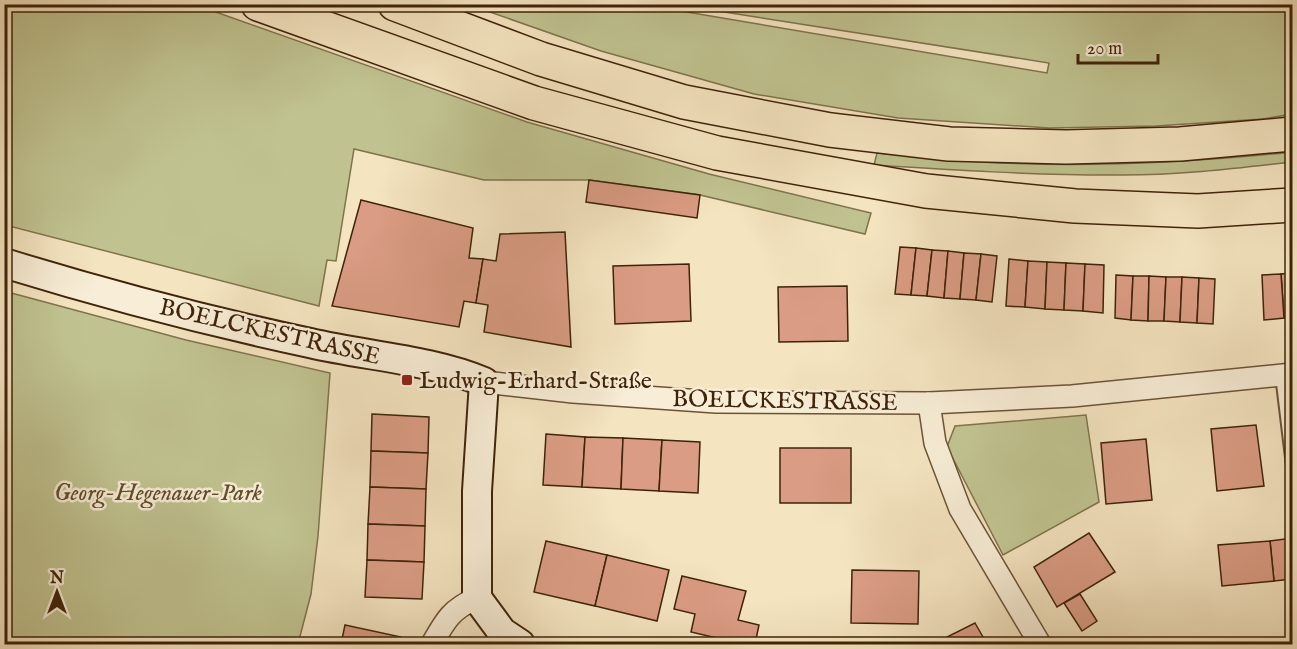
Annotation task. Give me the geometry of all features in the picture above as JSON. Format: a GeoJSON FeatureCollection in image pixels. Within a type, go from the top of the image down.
{"type":"FeatureCollection","features":[{"type":"Feature","properties":{"kind":"highway"},"geometry":{"type":"LineString","coordinates":[[258,4],[534,103],[717,153],[926,191],[1075,206],[1198,211],[1293,205]]}},
{"type":"Feature","properties":{"kind":"highway"},"geometry":{"type":"LineString","coordinates":[[396,4],[541,58],[684,102],[830,130],[949,144],[1066,147],[1180,144],[1293,134]]}},
{"type":"Feature","properties":{"kind":"street","name":"BOELCKESTRASSE"},"geometry":{"type":"LineString","coordinates":[[4,263],[233,326],[312,344],[461,372],[484,382],[573,392],[716,402],[928,403],[1072,396],[1287,374]]}},
{"type":"Feature","properties":{"kind":"street"},"geometry":{"type":"LineString","coordinates":[[484,382],[477,491],[477,598],[502,632],[519,645]]}},
{"type":"Feature","properties":{"kind":"street"},"geometry":{"type":"LineString","coordinates":[[928,403],[935,443],[960,509],[1040,645]]}},
{"type":"Feature","properties":{"kind":"street"},"geometry":{"type":"LineString","coordinates":[[432,645],[447,617],[460,605],[477,598]]}},
{"type":"Feature","properties":{"kind":"lane"},"geometry":{"type":"LineString","coordinates":[[1287,374],[1293,466]]}},
{"type":"Feature","properties":{"kind":"green space"},"geometry":{"type":"Polygon","coordinates":[[[4,5],[196,5],[527,122],[709,174],[871,213],[865,234],[700,195],[589,180],[484,180],[354,149],[336,261],[327,260],[319,306],[5,225],[4,5]]]}},
{"type":"Feature","properties":{"kind":"green space"},"geometry":{"type":"Polygon","coordinates":[[[470,5],[655,5],[1047,73],[1049,63],[680,5],[1292,5],[1292,114],[1263,119],[1156,126],[1049,128],[898,118],[754,94],[601,51],[470,5]]]}},
{"type":"Feature","properties":{"kind":"green space"},"geometry":{"type":"Polygon","coordinates":[[[1292,152],[1292,162],[1156,174],[1052,174],[874,165],[877,153],[982,162],[1060,165],[1176,162],[1292,152]]]}},
{"type":"Feature","properties":{"kind":"green space","name":"Georg-Hegenauer-Park"},"geometry":{"type":"Polygon","coordinates":[[[4,291],[186,340],[330,373],[318,536],[311,594],[298,644],[5,644],[4,291]]]}},
{"type":"Feature","properties":{"kind":"green space"},"geometry":{"type":"Polygon","coordinates":[[[1086,415],[1099,502],[1003,555],[947,447],[955,426],[1086,415]]]}},
{"type":"Feature","properties":{"kind":"building"},"geometry":{"type":"Polygon","coordinates":[[[589,180],[700,195],[697,218],[586,202],[589,180]]]}},
{"type":"Feature","properties":{"kind":"building"},"geometry":{"type":"Polygon","coordinates":[[[361,200],[473,228],[469,258],[483,259],[476,303],[464,301],[459,327],[332,306],[361,200]]]}},
{"type":"Feature","properties":{"kind":"building"},"geometry":{"type":"Polygon","coordinates":[[[565,232],[571,347],[484,332],[488,305],[476,303],[483,259],[496,261],[500,234],[565,232]]]}},
{"type":"Feature","properties":{"kind":"building"},"geometry":{"type":"Polygon","coordinates":[[[900,247],[916,248],[911,295],[895,294],[900,247]]]}},
{"type":"Feature","properties":{"kind":"building"},"geometry":{"type":"Polygon","coordinates":[[[916,248],[932,250],[927,296],[911,295],[916,248]]]}},
{"type":"Feature","properties":{"kind":"building"},"geometry":{"type":"Polygon","coordinates":[[[932,250],[948,251],[944,298],[927,296],[932,250]]]}},
{"type":"Feature","properties":{"kind":"building"},"geometry":{"type":"Polygon","coordinates":[[[948,251],[964,253],[960,299],[944,298],[948,251]]]}},
{"type":"Feature","properties":{"kind":"building"},"geometry":{"type":"Polygon","coordinates":[[[964,253],[981,254],[976,300],[960,299],[964,253]]]}},
{"type":"Feature","properties":{"kind":"building"},"geometry":{"type":"Polygon","coordinates":[[[981,254],[997,256],[992,302],[976,300],[981,254]]]}},
{"type":"Feature","properties":{"kind":"building"},"geometry":{"type":"Polygon","coordinates":[[[1009,259],[1028,261],[1025,307],[1006,306],[1009,259]]]}},
{"type":"Feature","properties":{"kind":"building"},"geometry":{"type":"Polygon","coordinates":[[[1028,261],[1047,262],[1045,309],[1025,307],[1028,261]]]}},
{"type":"Feature","properties":{"kind":"building"},"geometry":{"type":"Polygon","coordinates":[[[1047,262],[1066,263],[1064,310],[1045,309],[1047,262]]]}},
{"type":"Feature","properties":{"kind":"building"},"geometry":{"type":"Polygon","coordinates":[[[1066,263],[1085,264],[1083,311],[1064,310],[1066,263]]]}},
{"type":"Feature","properties":{"kind":"building"},"geometry":{"type":"Polygon","coordinates":[[[689,264],[691,321],[615,324],[613,266],[689,264]]]}},
{"type":"Feature","properties":{"kind":"building"},"geometry":{"type":"Polygon","coordinates":[[[1085,264],[1104,265],[1103,313],[1083,311],[1085,264]]]}},
{"type":"Feature","properties":{"kind":"building"},"geometry":{"type":"Polygon","coordinates":[[[1292,273],[1292,318],[1284,318],[1281,274],[1292,273]]]}},
{"type":"Feature","properties":{"kind":"building"},"geometry":{"type":"Polygon","coordinates":[[[1281,274],[1284,318],[1264,320],[1262,275],[1281,274]]]}},
{"type":"Feature","properties":{"kind":"building"},"geometry":{"type":"Polygon","coordinates":[[[1116,275],[1133,276],[1131,320],[1115,318],[1116,275]]]}},
{"type":"Feature","properties":{"kind":"building"},"geometry":{"type":"Polygon","coordinates":[[[1133,276],[1149,276],[1148,321],[1131,320],[1133,276]]]}},
{"type":"Feature","properties":{"kind":"building"},"geometry":{"type":"Polygon","coordinates":[[[1149,276],[1166,277],[1164,321],[1148,321],[1149,276]]]}},
{"type":"Feature","properties":{"kind":"building"},"geometry":{"type":"Polygon","coordinates":[[[1166,277],[1182,277],[1180,322],[1164,321],[1166,277]]]}},
{"type":"Feature","properties":{"kind":"building"},"geometry":{"type":"Polygon","coordinates":[[[1182,277],[1199,278],[1197,323],[1180,322],[1182,277]]]}},
{"type":"Feature","properties":{"kind":"building"},"geometry":{"type":"Polygon","coordinates":[[[1199,278],[1215,279],[1213,324],[1197,323],[1199,278]]]}},
{"type":"Feature","properties":{"kind":"building"},"geometry":{"type":"Polygon","coordinates":[[[847,286],[848,341],[779,342],[778,287],[847,286]]]}},
{"type":"Feature","properties":{"kind":"building"},"geometry":{"type":"Polygon","coordinates":[[[372,414],[429,417],[428,453],[371,451],[372,414]]]}},
{"type":"Feature","properties":{"kind":"building"},"geometry":{"type":"Polygon","coordinates":[[[1256,425],[1264,486],[1217,491],[1211,429],[1256,425]]]}},
{"type":"Feature","properties":{"kind":"building"},"geometry":{"type":"Polygon","coordinates":[[[546,434],[585,437],[582,487],[543,485],[546,434]]]}},
{"type":"Feature","properties":{"kind":"building"},"geometry":{"type":"Polygon","coordinates":[[[585,437],[623,438],[621,489],[582,487],[585,437]]]}},
{"type":"Feature","properties":{"kind":"building"},"geometry":{"type":"Polygon","coordinates":[[[623,438],[662,440],[659,491],[621,489],[623,438]]]}},
{"type":"Feature","properties":{"kind":"building"},"geometry":{"type":"Polygon","coordinates":[[[1146,439],[1152,500],[1106,504],[1101,443],[1146,439]]]}},
{"type":"Feature","properties":{"kind":"building"},"geometry":{"type":"Polygon","coordinates":[[[662,440],[700,442],[698,493],[659,491],[662,440]]]}},
{"type":"Feature","properties":{"kind":"building"},"geometry":{"type":"Polygon","coordinates":[[[780,448],[851,448],[851,503],[780,503],[780,448]]]}},
{"type":"Feature","properties":{"kind":"building"},"geometry":{"type":"Polygon","coordinates":[[[371,451],[428,453],[426,489],[370,487],[371,451]]]}},
{"type":"Feature","properties":{"kind":"building"},"geometry":{"type":"Polygon","coordinates":[[[370,487],[426,489],[425,526],[368,524],[370,487]]]}},
{"type":"Feature","properties":{"kind":"building"},"geometry":{"type":"Polygon","coordinates":[[[368,524],[425,526],[424,562],[367,560],[368,524]]]}},
{"type":"Feature","properties":{"kind":"building"},"geometry":{"type":"Polygon","coordinates":[[[1089,533],[1115,572],[1057,607],[1034,567],[1089,533]]]}},
{"type":"Feature","properties":{"kind":"building"},"geometry":{"type":"Polygon","coordinates":[[[1292,538],[1292,579],[1274,581],[1270,541],[1292,538]]]}},
{"type":"Feature","properties":{"kind":"building"},"geometry":{"type":"Polygon","coordinates":[[[546,541],[607,555],[595,606],[534,592],[546,541]]]}},
{"type":"Feature","properties":{"kind":"building"},"geometry":{"type":"Polygon","coordinates":[[[1270,541],[1274,581],[1222,586],[1218,545],[1270,541]]]}},
{"type":"Feature","properties":{"kind":"building"},"geometry":{"type":"Polygon","coordinates":[[[607,555],[669,570],[657,621],[595,606],[607,555]]]}},
{"type":"Feature","properties":{"kind":"building"},"geometry":{"type":"Polygon","coordinates":[[[367,560],[424,562],[422,599],[365,597],[367,560]]]}},
{"type":"Feature","properties":{"kind":"building"},"geometry":{"type":"Polygon","coordinates":[[[852,570],[919,571],[918,624],[851,623],[852,570]]]}},
{"type":"Feature","properties":{"kind":"building"},"geometry":{"type":"Polygon","coordinates":[[[682,576],[746,591],[738,620],[759,625],[755,644],[742,644],[691,632],[695,614],[674,609],[682,576]]]}},
{"type":"Feature","properties":{"kind":"building"},"geometry":{"type":"Polygon","coordinates":[[[1080,594],[1097,621],[1082,631],[1064,603],[1080,594]]]}},
{"type":"Feature","properties":{"kind":"building"},"geometry":{"type":"Polygon","coordinates":[[[975,623],[987,644],[949,644],[945,638],[975,623]]]}},
{"type":"Feature","properties":{"kind":"building"},"geometry":{"type":"Polygon","coordinates":[[[345,625],[401,637],[399,644],[341,644],[345,625]]]}},
{"type":"Feature","properties":{"kind":"place","name":"Ludwig-Erhard-Straße"},"geometry":{"type":"Point","coordinates":[407,380]}}]}
